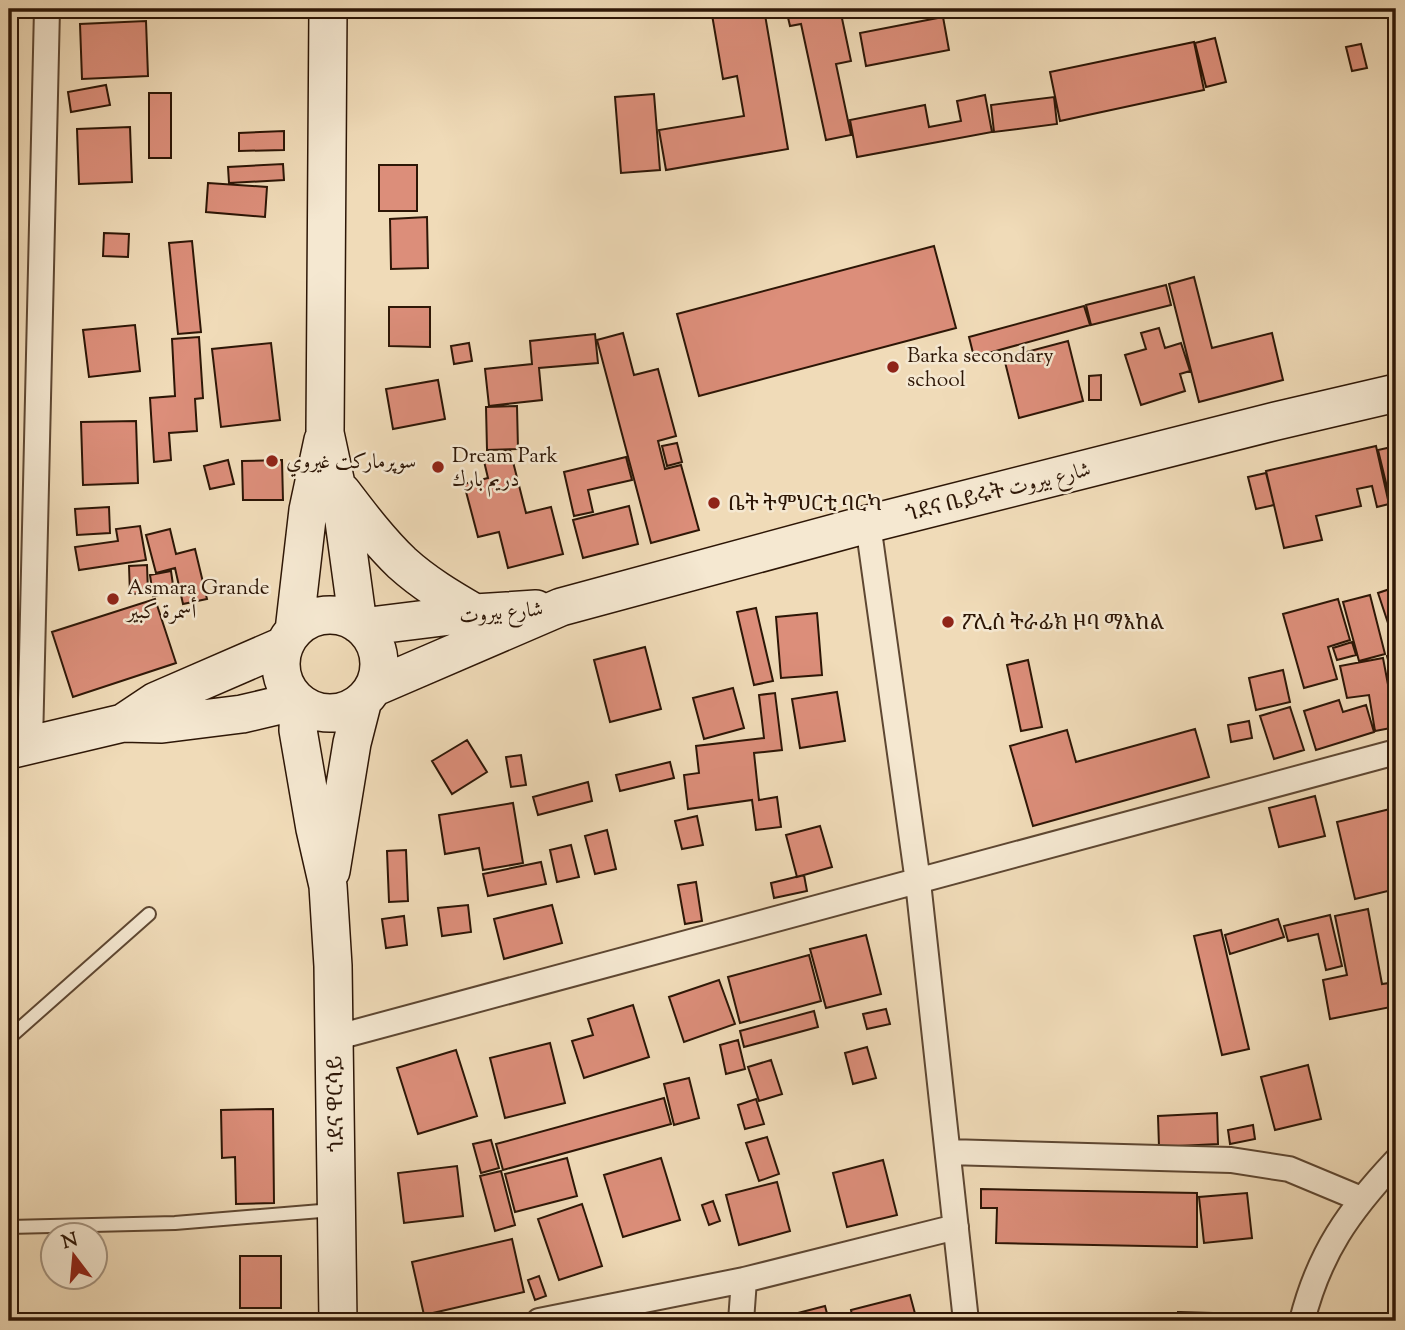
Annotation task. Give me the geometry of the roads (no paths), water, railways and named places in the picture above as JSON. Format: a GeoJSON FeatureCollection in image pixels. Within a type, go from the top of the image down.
{"type":"FeatureCollection","features":[{"type":"Feature","properties":{"kind":"main road"},"geometry":{"type":"LineString","coordinates":[[123,723],[156,701],[289,638],[305,622],[318,617],[332,615],[360,625],[371,637],[379,663],[368,694],[348,710],[332,713],[315,711],[298,702],[285,685],[281,665],[289,638],[308,510],[325,433],[328,9]]}},
{"type":"Feature","properties":{"kind":"main road","name":"ጎደና ቤይሩት شارع بيروت"},"geometry":{"type":"LineString","coordinates":[[561,607],[868,524],[1396,393]]}},
{"type":"Feature","properties":{"kind":"main road"},"geometry":{"type":"LineString","coordinates":[[325,433],[338,486],[360,625]]}},
{"type":"Feature","properties":{"kind":"main road"},"geometry":{"type":"LineString","coordinates":[[338,486],[380,540],[403,564],[434,589],[475,613]]}},
{"type":"Feature","properties":{"kind":"main road","name":"شارع بيروت"},"geometry":{"type":"LineString","coordinates":[[360,625],[561,607]]}},
{"type":"Feature","properties":{"kind":"main road","name":"شارع بيروت"},"geometry":{"type":"LineString","coordinates":[[368,694],[561,607]]}},
{"type":"Feature","properties":{"kind":"main road","name":"ጎደና ዋርሳይ"},"geometry":{"type":"LineString","coordinates":[[328,886],[352,743],[368,694]]}},
{"type":"Feature","properties":{"kind":"main road"},"geometry":{"type":"LineString","coordinates":[[20,747],[123,723],[162,724],[242,714],[298,702]]}},
{"type":"Feature","properties":{"kind":"main road","name":"ጎደና ዋርሳይ"},"geometry":{"type":"LineString","coordinates":[[298,702],[298,730],[328,886],[334,1038],[338,1321]]}},
{"type":"Feature","properties":{"kind":"street"},"geometry":{"type":"LineString","coordinates":[[20,747],[47,9]]}},
{"type":"Feature","properties":{"kind":"street"},"geometry":{"type":"LineString","coordinates":[[868,524],[918,882],[965,1321]]}},
{"type":"Feature","properties":{"kind":"street"},"geometry":{"type":"LineString","coordinates":[[334,1038],[1396,752]]}},
{"type":"Feature","properties":{"kind":"street"},"geometry":{"type":"LineString","coordinates":[[948,1152],[1231,1160],[1289,1169],[1360,1199]]}},
{"type":"Feature","properties":{"kind":"street"},"geometry":{"type":"LineString","coordinates":[[1302,1321],[1328,1248],[1360,1199],[1396,1161]]}},
{"type":"Feature","properties":{"kind":"street"},"geometry":{"type":"LineString","coordinates":[[539,1321],[744,1280],[956,1227]]}},
{"type":"Feature","properties":{"kind":"street"},"geometry":{"type":"LineString","coordinates":[[741,1321],[744,1280]]}},
{"type":"Feature","properties":{"kind":"lane"},"geometry":{"type":"LineString","coordinates":[[9,1038],[149,914]]}},
{"type":"Feature","properties":{"kind":"lane"},"geometry":{"type":"LineString","coordinates":[[9,1227],[175,1223],[336,1210]]}},
{"type":"Feature","properties":{"kind":"place","name":"Barka secondary school"},"geometry":{"type":"Point","coordinates":[893,367]}},
{"type":"Feature","properties":{"kind":"place","name":"سوپرمارکت غيروي"},"geometry":{"type":"Point","coordinates":[272,461]}},
{"type":"Feature","properties":{"kind":"place","name":"Dream Park دريم بارك"},"geometry":{"type":"Point","coordinates":[438,467]}},
{"type":"Feature","properties":{"kind":"place","name":"ቤት ትምህርቲ ባርካ"},"geometry":{"type":"Point","coordinates":[714,503]}},
{"type":"Feature","properties":{"kind":"place","name":"Asmara Grande أسمرة كبير"},"geometry":{"type":"Point","coordinates":[113,599]}},
{"type":"Feature","properties":{"kind":"place","name":"ፖሊስ ትራፊክ ዞባ ማእከል"},"geometry":{"type":"Point","coordinates":[948,622]}}]}
